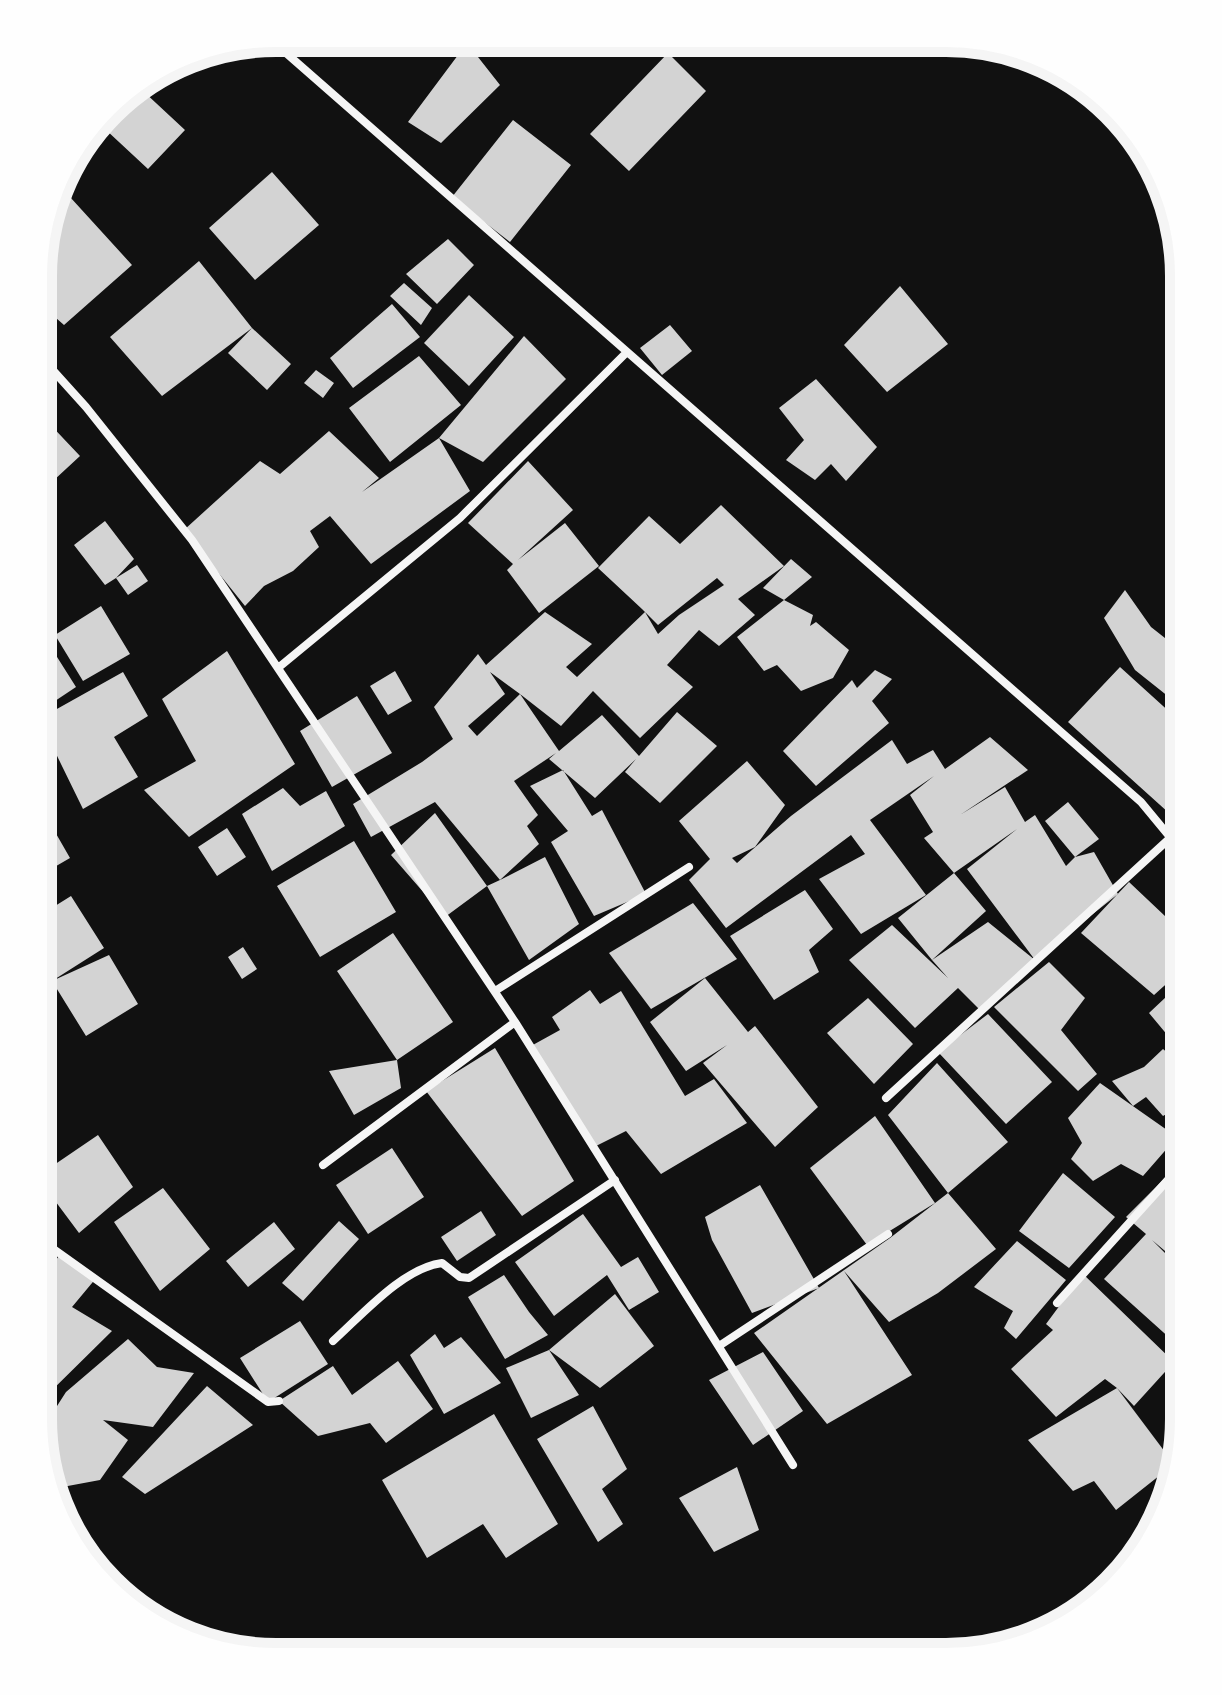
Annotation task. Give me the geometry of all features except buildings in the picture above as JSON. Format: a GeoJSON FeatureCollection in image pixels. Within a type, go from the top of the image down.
{"type":"FeatureCollection","features":[{"type":"Feature","properties":{"kind":"street"},"geometry":{"type":"LineString","coordinates":[[285,52],[1141,802],[1169,839],[886,1098]]}},
{"type":"Feature","properties":{"kind":"street"},"geometry":{"type":"LineString","coordinates":[[278,668],[460,518],[627,352]]}},
{"type":"Feature","properties":{"kind":"street"},"geometry":{"type":"LineString","coordinates":[[52,369],[192,540],[495,991],[793,1465]]}},
{"type":"Feature","properties":{"kind":"street"},"geometry":{"type":"LineString","coordinates":[[495,991],[689,867]]}},
{"type":"Feature","properties":{"kind":"street"},"geometry":{"type":"LineString","coordinates":[[323,1165],[515,1022]]}},
{"type":"Feature","properties":{"kind":"street"},"geometry":{"type":"LineString","coordinates":[[1057,1303],[1170,1178]]}},
{"type":"Feature","properties":{"kind":"street"},"geometry":{"type":"LineString","coordinates":[[333,1341],[401,1281],[420,1269],[442,1263],[460,1277],[469,1278],[615,1180]]}},
{"type":"Feature","properties":{"kind":"street"},"geometry":{"type":"LineString","coordinates":[[719,1346],[888,1234]]}},
{"type":"Feature","properties":{"kind":"street"},"geometry":{"type":"LineString","coordinates":[[52,1248],[268,1402],[279,1401]]}}]}
